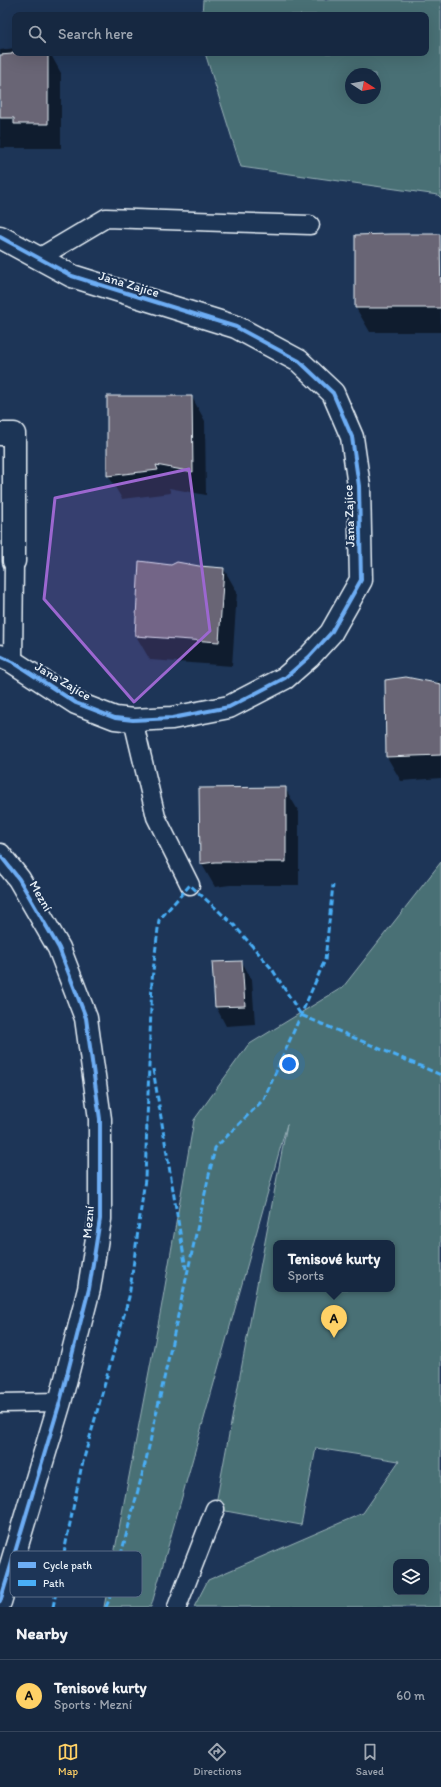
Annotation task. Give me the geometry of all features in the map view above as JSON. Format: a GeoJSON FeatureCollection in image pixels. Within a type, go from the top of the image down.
{"type":"FeatureCollection","features":[{"type":"Feature","properties":{"kind":"street","name":"Jana Zajíce"},"geometry":{"type":"LineString","coordinates":[[0,237],[37,259],[72,276],[236,327],[299,361],[333,394],[352,437],[359,486],[361,580],[330,632],[309,657],[284,678],[230,707],[172,718],[133,720],[115,718],[76,703],[7,659]]}},
{"type":"Feature","properties":{"kind":"street"},"geometry":{"type":"LineString","coordinates":[[0,434],[14,434],[14,561]]}},
{"type":"Feature","properties":{"kind":"street","name":"Mezní"},"geometry":{"type":"LineString","coordinates":[[0,855],[19,879],[59,948],[86,1018],[100,1119],[98,1227],[89,1289],[60,1402],[15,1551]]}},
{"type":"Feature","properties":{"kind":"street","name":"Mezní"},"geometry":{"type":"LineString","coordinates":[[0,1602],[10,1569]]}},
{"type":"Feature","properties":{"kind":"lane"},"geometry":{"type":"LineString","coordinates":[[37,259],[106,218],[310,225]]}},
{"type":"Feature","properties":{"kind":"lane"},"geometry":{"type":"LineString","coordinates":[[7,659],[14,561]]}},
{"type":"Feature","properties":{"kind":"lane"},"geometry":{"type":"LineString","coordinates":[[133,720],[156,817],[190,885]]}},
{"type":"Feature","properties":{"kind":"lane"},"geometry":{"type":"LineString","coordinates":[[0,1403],[60,1402]]}},
{"type":"Feature","properties":{"kind":"lane"},"geometry":{"type":"LineString","coordinates":[[177,1607],[215,1509]]}},
{"type":"Feature","properties":{"kind":"highlighted area"},"geometry":{"type":"Polygon","coordinates":[[[189,469],[210,631],[134,702],[44,599],[55,498],[189,469]]]}},
{"type":"Feature","properties":{"kind":"green space"},"geometry":{"type":"Polygon","coordinates":[[[203,0],[441,0],[441,198],[438,195],[241,167],[206,56],[429,56],[429,12],[202,12],[203,0]]]}},
{"type":"Feature","properties":{"kind":"green space"},"geometry":{"type":"Polygon","coordinates":[[[441,862],[441,1607],[194,1607],[208,1580],[363,1513],[399,1461],[316,1448],[301,1525],[215,1509],[287,1124],[151,1607],[104,1607],[106,1597],[142,1597],[142,1551],[115,1551],[161,1309],[194,1120],[248,1045],[343,987],[441,862]]]}},
{"type":"Feature","properties":{"kind":"building"},"geometry":{"type":"Polygon","coordinates":[[[12,54],[12,56],[48,56],[48,124],[14,124],[14,118],[0,118],[0,55],[12,54]]]}},
{"type":"Feature","properties":{"kind":"building"},"geometry":{"type":"Polygon","coordinates":[[[440,234],[441,308],[355,308],[355,235],[440,234]]]}},
{"type":"Feature","properties":{"kind":"building"},"geometry":{"type":"Polygon","coordinates":[[[107,396],[192,396],[193,472],[156,465],[158,470],[107,476],[107,396]]]}},
{"type":"Feature","properties":{"kind":"building"},"geometry":{"type":"Polygon","coordinates":[[[139,561],[171,565],[177,562],[224,568],[219,642],[135,636],[139,561]]]}},
{"type":"Feature","properties":{"kind":"building"},"geometry":{"type":"Polygon","coordinates":[[[406,677],[441,684],[441,755],[386,757],[385,680],[406,677]]]}},
{"type":"Feature","properties":{"kind":"building"},"geometry":{"type":"Polygon","coordinates":[[[286,787],[286,862],[215,862],[200,864],[199,788],[286,787]]]}},
{"type":"Feature","properties":{"kind":"building"},"geometry":{"type":"Polygon","coordinates":[[[242,961],[245,1006],[215,1007],[212,962],[242,961]]]}},
{"type":"Feature","properties":{"kind":"marked path"},"geometry":{"type":"LineString","coordinates":[[64,1551],[81,1469],[129,1297],[145,1179],[152,980],[159,920],[190,885],[234,925],[272,969],[301,1015],[441,1075]]}},
{"type":"Feature","properties":{"kind":"marked path"},"geometry":{"type":"LineString","coordinates":[[122,1551],[146,1460],[215,1148],[264,1099],[325,960],[333,885]]}},
{"type":"Feature","properties":{"kind":"marked path"},"geometry":{"type":"LineString","coordinates":[[153,1069],[186,1269]]}},
{"type":"Feature","properties":{"kind":"marked path"},"geometry":{"type":"LineString","coordinates":[[53,1607],[55,1597]]}},
{"type":"Feature","properties":{"kind":"marked path"},"geometry":{"type":"LineString","coordinates":[[106,1607],[110,1597]]}},
{"type":"Feature","properties":{"kind":"cycle path"},"geometry":{"type":"LineString","coordinates":[[0,237],[72,276],[236,327],[299,361],[333,393],[352,437],[359,486],[361,580],[331,633],[309,657],[285,678],[229,707],[172,718],[133,720],[115,718],[76,703],[13,662],[0,656]]}},
{"type":"Feature","properties":{"kind":"cycle path"},"geometry":{"type":"LineString","coordinates":[[0,855],[19,879],[59,948],[86,1018],[100,1119],[100,1219],[89,1289],[60,1402],[15,1551]]}},
{"type":"Feature","properties":{"kind":"cycle path"},"geometry":{"type":"LineString","coordinates":[[0,1602],[10,1569]]}},
{"type":"Feature","properties":{"kind":"place","name":"Tenisové kurty"},"geometry":{"type":"Point","coordinates":[334,1338]}}]}
